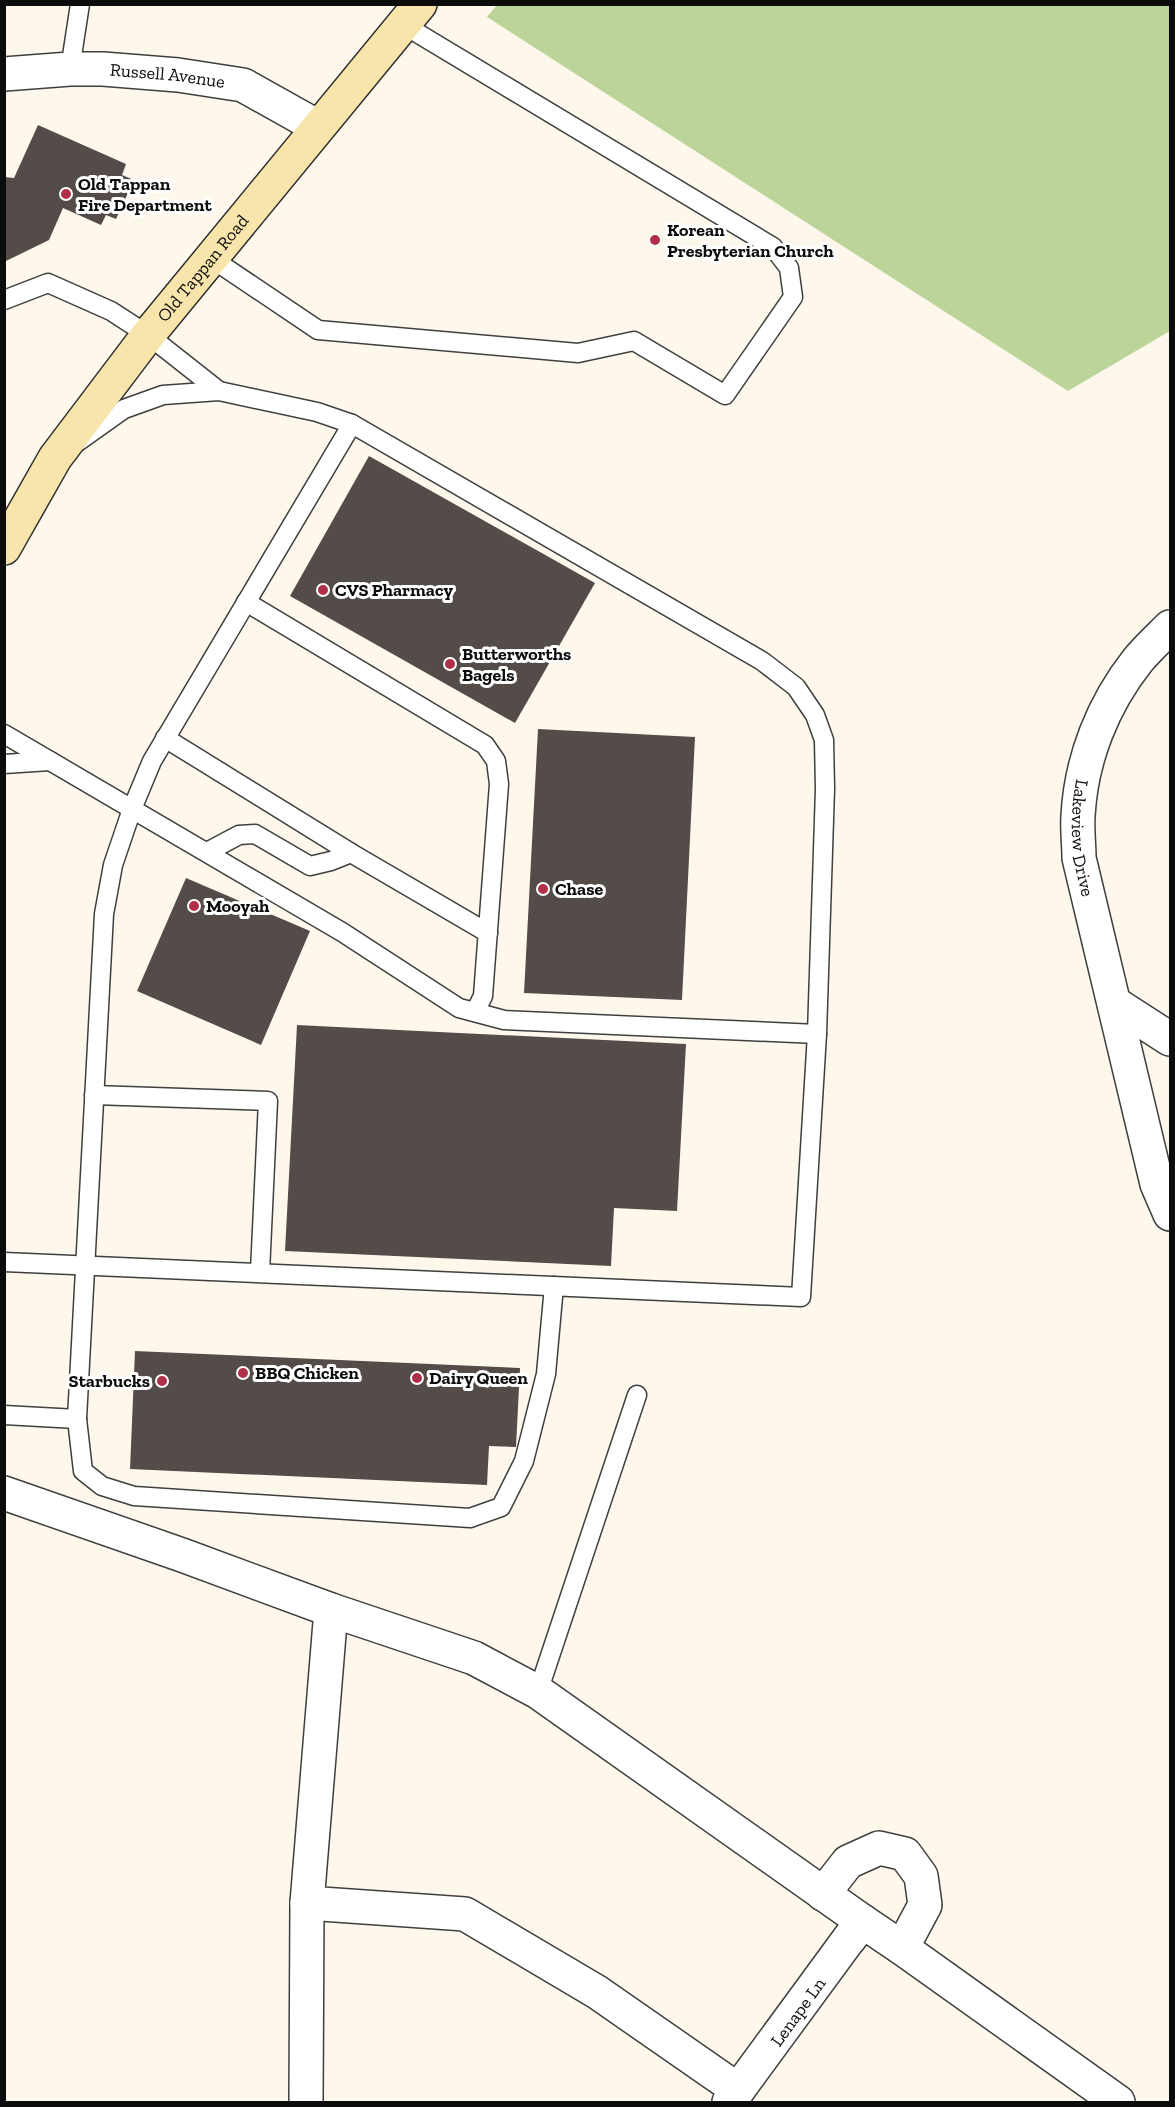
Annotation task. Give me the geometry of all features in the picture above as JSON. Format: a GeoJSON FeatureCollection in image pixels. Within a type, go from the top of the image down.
{"type":"FeatureCollection","features":[{"type":"Feature","properties":{"kind":"main road","name":"Old Tappan Road"},"geometry":{"type":"LineString","coordinates":[[4,548],[55,458],[148,335],[412,15]]}},
{"type":"Feature","properties":{"kind":"street","name":"Russell Avenue"},"geometry":{"type":"LineString","coordinates":[[4,74],[103,69],[178,75],[243,85],[318,127]]}},
{"type":"Feature","properties":{"kind":"street","name":"Lakeview Drive"},"geometry":{"type":"LineString","coordinates":[[1170,627],[1139,659],[1112,697],[1095,735],[1083,775],[1078,816],[1079,858],[1157,1184],[1170,1214]]}},
{"type":"Feature","properties":{"kind":"street"},"geometry":{"type":"LineString","coordinates":[[1114,1003],[1170,1039]]}},
{"type":"Feature","properties":{"kind":"street"},"geometry":{"type":"LineString","coordinates":[[4,1493],[331,1610],[474,1658],[538,1692],[1118,2103]]}},
{"type":"Feature","properties":{"kind":"street"},"geometry":{"type":"LineString","coordinates":[[306,2103],[307,1903],[331,1610]]}},
{"type":"Feature","properties":{"kind":"street"},"geometry":{"type":"LineString","coordinates":[[823,1894],[848,1862],[879,1848],[905,1854],[921,1875],[925,1905],[902,1948]]}},
{"type":"Feature","properties":{"kind":"street"},"geometry":{"type":"LineString","coordinates":[[307,1903],[465,1914],[597,1992],[733,2098],[862,1921]]}},
{"type":"Feature","properties":{"kind":"lane"},"geometry":{"type":"LineString","coordinates":[[70,69],[80,4]]}},
{"type":"Feature","properties":{"kind":"lane"},"geometry":{"type":"LineString","coordinates":[[211,258],[318,330],[578,352],[634,341],[725,395],[793,297],[789,268],[773,247],[412,15]]}},
{"type":"Feature","properties":{"kind":"lane"},"geometry":{"type":"LineString","coordinates":[[4,300],[48,283],[111,311],[148,335],[219,391]]}},
{"type":"Feature","properties":{"kind":"lane"},"geometry":{"type":"LineString","coordinates":[[4,1262],[801,1297],[817,1034],[825,789],[824,740],[815,715],[796,687],[762,661],[352,424],[317,412],[219,391],[163,395],[124,409],[55,458]]}},
{"type":"Feature","properties":{"kind":"lane"},"geometry":{"type":"LineString","coordinates":[[352,424],[152,760],[132,808],[114,865],[104,914],[77,1419],[83,1471],[102,1486],[134,1496],[470,1518],[501,1507],[524,1461],[546,1374],[554,1286]]}},
{"type":"Feature","properties":{"kind":"lane"},"geometry":{"type":"LineString","coordinates":[[246,602],[485,744],[496,761],[499,784],[483,996],[475,1012]]}},
{"type":"Feature","properties":{"kind":"lane"},"geometry":{"type":"LineString","coordinates":[[4,734],[342,933],[459,1008],[504,1020],[817,1034]]}},
{"type":"Feature","properties":{"kind":"lane"},"geometry":{"type":"LineString","coordinates":[[165,738],[351,853],[488,933]]}},
{"type":"Feature","properties":{"kind":"lane"},"geometry":{"type":"LineString","coordinates":[[4,764],[51,761]]}},
{"type":"Feature","properties":{"kind":"lane"},"geometry":{"type":"LineString","coordinates":[[207,852],[239,835],[255,834],[310,866],[351,853]]}},
{"type":"Feature","properties":{"kind":"lane"},"geometry":{"type":"LineString","coordinates":[[94,1095],[268,1101],[260,1272]]}},
{"type":"Feature","properties":{"kind":"lane"},"geometry":{"type":"LineString","coordinates":[[538,1692],[637,1395]]}},
{"type":"Feature","properties":{"kind":"lane"},"geometry":{"type":"LineString","coordinates":[[4,1415],[77,1419]]}},
{"type":"Feature","properties":{"kind":"green space"},"geometry":{"type":"Polygon","coordinates":[[[497,5],[1170,5],[1170,331],[1068,391],[487,17],[497,5]]]}},
{"type":"Feature","properties":{"kind":"building","name":"Old Tappan Fire Department"},"geometry":{"type":"Polygon","coordinates":[[[38,125],[126,164],[122,175],[134,180],[116,219],[106,215],[101,225],[63,208],[49,240],[4,262],[4,177],[14,178],[38,125]]]}},
{"type":"Feature","properties":{"kind":"building"},"geometry":{"type":"Polygon","coordinates":[[[369,456],[595,583],[515,723],[290,596],[369,456]]]}},
{"type":"Feature","properties":{"kind":"building"},"geometry":{"type":"Polygon","coordinates":[[[538,729],[695,737],[682,1000],[524,993],[538,729]]]}},
{"type":"Feature","properties":{"kind":"building"},"geometry":{"type":"Polygon","coordinates":[[[186,878],[310,931],[261,1045],[137,991],[186,878]]]}},
{"type":"Feature","properties":{"kind":"building"},"geometry":{"type":"Polygon","coordinates":[[[297,1025],[686,1044],[677,1211],[614,1208],[611,1266],[285,1251],[297,1025]]]}},
{"type":"Feature","properties":{"kind":"building"},"geometry":{"type":"Polygon","coordinates":[[[135,1351],[520,1368],[516,1447],[489,1446],[487,1485],[130,1469],[135,1351]]]}},
{"type":"Feature","properties":{"kind":"place","name":"Old Tappan Fire Department"},"geometry":{"type":"Point","coordinates":[66,194]}},
{"type":"Feature","properties":{"kind":"place","name":"Korean Presbyterian Church"},"geometry":{"type":"Point","coordinates":[655,240]}},
{"type":"Feature","properties":{"kind":"place","name":"CVS Pharmacy"},"geometry":{"type":"Point","coordinates":[323,590]}},
{"type":"Feature","properties":{"kind":"place","name":"Butterworths Bagels"},"geometry":{"type":"Point","coordinates":[450,664]}},
{"type":"Feature","properties":{"kind":"place","name":"Chase"},"geometry":{"type":"Point","coordinates":[543,889]}},
{"type":"Feature","properties":{"kind":"place","name":"Mooyah"},"geometry":{"type":"Point","coordinates":[194,906]}},
{"type":"Feature","properties":{"kind":"place","name":"BBQ Chicken"},"geometry":{"type":"Point","coordinates":[243,1373]}},
{"type":"Feature","properties":{"kind":"place","name":"Dairy Queen"},"geometry":{"type":"Point","coordinates":[417,1378]}},
{"type":"Feature","properties":{"kind":"place","name":"Starbucks"},"geometry":{"type":"Point","coordinates":[162,1381]}}]}
